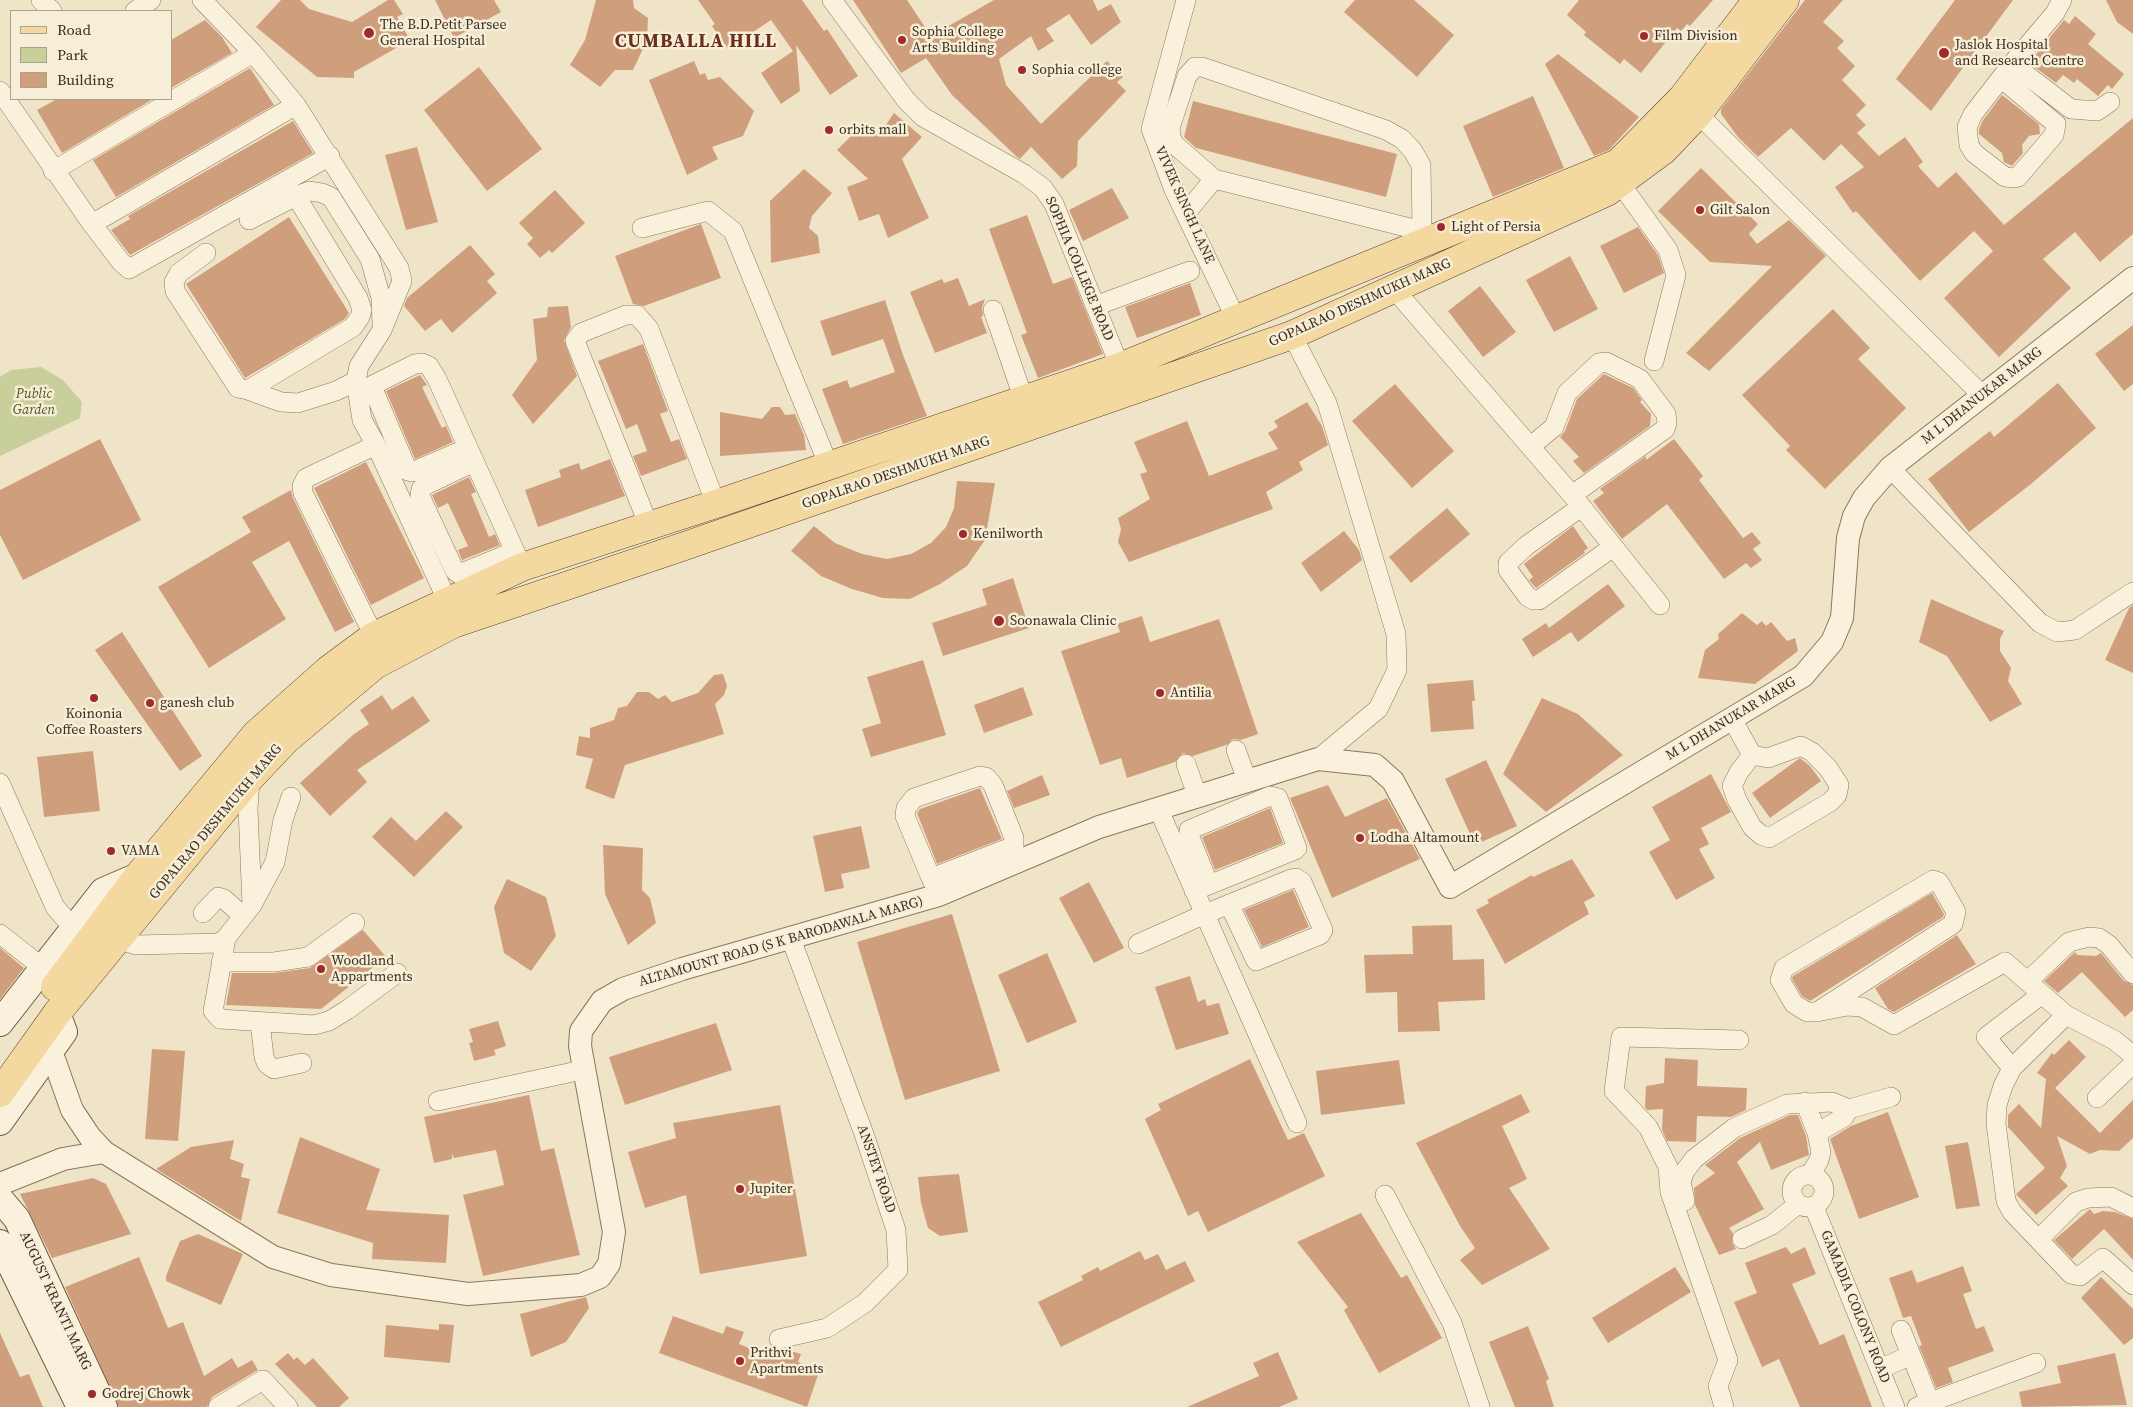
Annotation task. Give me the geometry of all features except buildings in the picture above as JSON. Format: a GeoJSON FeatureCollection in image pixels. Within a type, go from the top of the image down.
{"type":"FeatureCollection","features":[{"type":"Feature","properties":{"kind":"main road","name":"GOPALRAO DESHMUKH MARG"},"geometry":{"type":"LineString","coordinates":[[0,1093],[44,1046],[57,1013],[250,778],[286,740],[375,665],[453,624],[686,546],[1292,335],[1607,192],[1664,150],[1756,0]]}},
{"type":"Feature","properties":{"kind":"main road","name":"GOPALRAO DESHMUKH MARG"},"geometry":{"type":"LineString","coordinates":[[0,1060],[51,975],[138,876],[256,734],[328,670],[374,636],[448,602],[518,559],[649,526],[1120,368],[1237,320],[1426,235],[1618,163],[1690,106],[1785,0]]}},
{"type":"Feature","properties":{"kind":"main road"},"geometry":{"type":"LineString","coordinates":[[0,1023],[51,975],[74,929],[103,891],[138,876]]}},
{"type":"Feature","properties":{"kind":"main road"},"geometry":{"type":"LineString","coordinates":[[0,1122],[44,1046]]}},
{"type":"Feature","properties":{"kind":"main road","name":"AUGUST KRANTI MARG"},"geometry":{"type":"LineString","coordinates":[[0,1199],[17,1219],[35,1287],[66,1351],[104,1407]]}},
{"type":"Feature","properties":{"kind":"main road","name":"AUGUST KRANTI MARG"},"geometry":{"type":"LineString","coordinates":[[0,1243],[35,1287]]}},
{"type":"Feature","properties":{"kind":"main road","name":"AUGUST KRANTI MARG"},"geometry":{"type":"LineString","coordinates":[[66,1351],[80,1407]]}},
{"type":"Feature","properties":{"kind":"street"},"geometry":{"type":"LineString","coordinates":[[41,0],[51,10]]}},
{"type":"Feature","properties":{"kind":"street"},"geometry":{"type":"LineString","coordinates":[[136,10],[151,0]]}},
{"type":"Feature","properties":{"kind":"street"},"geometry":{"type":"LineString","coordinates":[[202,0],[254,53],[296,105],[399,268],[402,281],[382,330],[359,366],[356,381],[362,420],[376,445],[448,602]]}},
{"type":"Feature","properties":{"kind":"street","name":"SOPHIA COLLEGE ROAD"},"geometry":{"type":"LineString","coordinates":[[832,0],[906,100],[923,117],[1024,174],[1043,188],[1054,204],[1120,368]]}},
{"type":"Feature","properties":{"kind":"street","name":"VIVEK SINGH LANE"},"geometry":{"type":"LineString","coordinates":[[1186,0],[1151,129],[1186,213],[1237,320]]}},
{"type":"Feature","properties":{"kind":"street"},"geometry":{"type":"LineString","coordinates":[[2007,71],[2056,124],[2054,135],[2018,176],[2014,178],[2005,177],[1974,153],[1967,136],[1967,127],[1973,114],[2007,71],[2055,13],[2062,0]]}},
{"type":"Feature","properties":{"kind":"street"},"geometry":{"type":"LineString","coordinates":[[53,171],[254,53]]}},
{"type":"Feature","properties":{"kind":"street"},"geometry":{"type":"LineString","coordinates":[[1195,67],[1202,67],[1386,130],[1402,139],[1413,150],[1421,165],[1426,235],[1214,178],[1174,144],[1171,137],[1170,128],[1187,76],[1195,67]]}},
{"type":"Feature","properties":{"kind":"street"},"geometry":{"type":"LineString","coordinates":[[2007,71],[2070,109],[2097,111],[2110,102]]}},
{"type":"Feature","properties":{"kind":"street"},"geometry":{"type":"LineString","coordinates":[[6,102],[92,224],[121,262],[129,269],[330,156]]}},
{"type":"Feature","properties":{"kind":"street"},"geometry":{"type":"LineString","coordinates":[[92,224],[296,105]]}},
{"type":"Feature","properties":{"kind":"street"},"geometry":{"type":"LineString","coordinates":[[1690,106],[1982,395]]}},
{"type":"Feature","properties":{"kind":"street"},"geometry":{"type":"LineString","coordinates":[[1186,213],[1214,178]]}},
{"type":"Feature","properties":{"kind":"street"},"geometry":{"type":"LineString","coordinates":[[1620,183],[1668,250],[1676,275],[1654,361]]}},
{"type":"Feature","properties":{"kind":"street"},"geometry":{"type":"LineString","coordinates":[[249,220],[296,196],[310,192],[322,193],[331,197],[370,259],[381,298],[382,330]]}},
{"type":"Feature","properties":{"kind":"street"},"geometry":{"type":"LineString","coordinates":[[248,390],[353,327],[360,317],[362,310],[358,298],[296,196]]}},
{"type":"Feature","properties":{"kind":"street"},"geometry":{"type":"LineString","coordinates":[[642,228],[708,211],[733,231],[829,466]]}},
{"type":"Feature","properties":{"kind":"street"},"geometry":{"type":"LineString","coordinates":[[206,253],[179,273],[174,282],[175,291],[238,388],[281,402],[298,403],[336,391],[356,381]]}},
{"type":"Feature","properties":{"kind":"street"},"geometry":{"type":"LineString","coordinates":[[1095,306],[1190,271]]}},
{"type":"Feature","properties":{"kind":"street","name":"M L DHANUKAR MARG"},"geometry":{"type":"LineString","coordinates":[[1450,887],[1803,676],[1832,642],[1842,618],[1848,538],[1854,516],[1864,498],[1890,468],[2133,278]]}},
{"type":"Feature","properties":{"kind":"street"},"geometry":{"type":"LineString","coordinates":[[1394,289],[1577,501],[1660,605]]}},
{"type":"Feature","properties":{"kind":"street"},"geometry":{"type":"LineString","coordinates":[[992,310],[1024,400]]}},
{"type":"Feature","properties":{"kind":"street"},"geometry":{"type":"LineString","coordinates":[[649,526],[575,341],[581,333],[626,315],[637,315],[649,328],[716,504]]}},
{"type":"Feature","properties":{"kind":"street"},"geometry":{"type":"LineString","coordinates":[[1292,335],[1327,403],[1396,634],[1397,670],[1378,709],[1318,759]]}},
{"type":"Feature","properties":{"kind":"street"},"geometry":{"type":"LineString","coordinates":[[1530,446],[1554,427],[1567,393],[1599,363],[1606,362],[1640,379],[1666,414],[1665,429],[1577,501],[1526,546],[1508,563],[1508,570],[1527,596],[1533,600],[1539,600],[1613,547]]}},
{"type":"Feature","properties":{"kind":"street"},"geometry":{"type":"LineString","coordinates":[[422,363],[429,366],[438,379],[518,559],[459,574],[455,571],[420,496],[421,489],[471,455],[412,472],[408,471],[376,398],[373,385],[415,364],[422,363]]}},
{"type":"Feature","properties":{"kind":"street"},"geometry":{"type":"LineString","coordinates":[[374,636],[303,493],[302,486],[306,478],[376,445]]}},
{"type":"Feature","properties":{"kind":"street"},"geometry":{"type":"LineString","coordinates":[[1890,468],[2040,623],[2058,632],[2075,630],[2133,592]]}},
{"type":"Feature","properties":{"kind":"street"},"geometry":{"type":"LineString","coordinates":[[1732,719],[1752,755]]}},
{"type":"Feature","properties":{"kind":"street"},"geometry":{"type":"LineString","coordinates":[[1801,746],[1812,752],[1828,768],[1839,785],[1837,795],[1830,802],[1769,838],[1761,835],[1752,827],[1737,800],[1732,786],[1739,772],[1752,755],[1768,758],[1801,746]]}},
{"type":"Feature","properties":{"kind":"street"},"geometry":{"type":"LineString","coordinates":[[1202,888],[1297,848],[1280,800],[1257,785],[1236,750]]}},
{"type":"Feature","properties":{"kind":"street","name":"ALTAMOUNT ROAD (S K BARODAWALA MARG)"},"geometry":{"type":"LineString","coordinates":[[97,1144],[272,1257],[331,1275],[468,1294],[581,1285],[600,1277],[609,1264],[614,1232],[582,1070],[581,1031],[602,1000],[623,989],[682,969],[791,939],[935,887],[1003,859],[1100,826],[1191,797],[1257,785],[1318,759],[1375,764],[1394,780],[1450,887]]}},
{"type":"Feature","properties":{"kind":"street"},"geometry":{"type":"LineString","coordinates":[[1186,764],[1196,826]]}},
{"type":"Feature","properties":{"kind":"street"},"geometry":{"type":"LineString","coordinates":[[935,887],[905,816],[906,808],[914,798],[980,776],[986,777],[993,785],[1014,838],[1014,846],[1003,859]]}},
{"type":"Feature","properties":{"kind":"street"},"geometry":{"type":"LineString","coordinates":[[247,911],[250,778]]}},
{"type":"Feature","properties":{"kind":"street"},"geometry":{"type":"LineString","coordinates":[[0,783],[55,907],[74,929]]}},
{"type":"Feature","properties":{"kind":"street"},"geometry":{"type":"LineString","coordinates":[[1257,785],[1189,830],[1189,835],[1202,888],[1205,914],[1297,1124]]}},
{"type":"Feature","properties":{"kind":"street"},"geometry":{"type":"LineString","coordinates":[[117,939],[136,945],[219,943],[226,938],[247,911],[275,862],[283,820],[291,797]]}},
{"type":"Feature","properties":{"kind":"street"},"geometry":{"type":"LineString","coordinates":[[1158,808],[1202,888]]}},
{"type":"Feature","properties":{"kind":"street"},"geometry":{"type":"LineString","coordinates":[[1138,944],[1205,914],[1229,904],[1296,878],[1302,882],[1323,930],[1320,935],[1256,961],[1229,904]]}},
{"type":"Feature","properties":{"kind":"street"},"geometry":{"type":"LineString","coordinates":[[1818,1012],[1950,927],[1955,920],[1956,912],[1939,882],[1930,881],[1784,968],[1780,980],[1794,1004],[1806,1012],[1818,1012],[1847,1006],[1862,1007],[1894,1025],[2005,962],[2066,1015],[2114,1040],[2133,1055]]}},
{"type":"Feature","properties":{"kind":"street"},"geometry":{"type":"LineString","coordinates":[[203,913],[218,897],[247,911]]}},
{"type":"Feature","properties":{"kind":"street"},"geometry":{"type":"LineString","coordinates":[[222,962],[274,962],[308,957],[355,923]]}},
{"type":"Feature","properties":{"kind":"street"},"geometry":{"type":"LineString","coordinates":[[0,934],[51,975]]}},
{"type":"Feature","properties":{"kind":"street"},"geometry":{"type":"LineString","coordinates":[[2028,981],[2069,942],[2089,937],[2099,938],[2109,945],[2133,974]]}},
{"type":"Feature","properties":{"kind":"street"},"geometry":{"type":"LineString","coordinates":[[226,938],[213,1011],[220,1019],[314,1025],[329,1021],[397,973]]}},
{"type":"Feature","properties":{"kind":"street","name":"ANSTEY ROAD"},"geometry":{"type":"LineString","coordinates":[[779,1339],[827,1328],[865,1303],[898,1270],[896,1230],[864,1134],[791,939]]}},
{"type":"Feature","properties":{"kind":"street"},"geometry":{"type":"LineString","coordinates":[[2012,1068],[1986,1037],[2042,994]]}},
{"type":"Feature","properties":{"kind":"street"},"geometry":{"type":"LineString","coordinates":[[2066,1015],[2012,1068],[2000,1096],[1996,1124],[2006,1201],[2012,1212],[2071,1274],[2080,1276],[2103,1258],[2133,1285]]}},
{"type":"Feature","properties":{"kind":"street"},"geometry":{"type":"LineString","coordinates":[[260,1022],[264,1057],[267,1064],[274,1069],[302,1063]]}},
{"type":"Feature","properties":{"kind":"street"},"geometry":{"type":"LineString","coordinates":[[1724,1407],[1718,1386],[1728,1360],[1670,1192],[1668,1167],[1648,1126],[1614,1091],[1621,1037],[1739,1040]]}},
{"type":"Feature","properties":{"kind":"street"},"geometry":{"type":"LineString","coordinates":[[0,1184],[97,1144],[72,1110],[44,1046]]}},
{"type":"Feature","properties":{"kind":"street"},"geometry":{"type":"LineString","coordinates":[[2097,1098],[2133,1064]]}},
{"type":"Feature","properties":{"kind":"street"},"geometry":{"type":"LineString","coordinates":[[438,1101],[582,1070]]}},
{"type":"Feature","properties":{"kind":"street"},"geometry":{"type":"LineString","coordinates":[[1704,1257],[1682,1191],[1681,1181],[1685,1171],[1694,1160],[1734,1128],[1787,1104],[1832,1102],[1849,1109],[1892,1097]]}},
{"type":"Feature","properties":{"kind":"street"},"geometry":{"type":"LineString","coordinates":[[1742,1239],[1806,1206],[1822,1200],[1824,1190],[1819,1180],[1810,1175],[1819,1160],[1821,1152],[1817,1134],[1805,1102]]}},
{"type":"Feature","properties":{"kind":"street"},"geometry":{"type":"LineString","coordinates":[[1817,1134],[1844,1117],[1849,1109]]}},
{"type":"Feature","properties":{"kind":"street"},"geometry":{"type":"LineString","coordinates":[[1385,1195],[1452,1323],[1480,1407]]}},
{"type":"Feature","properties":{"kind":"street"},"geometry":{"type":"LineString","coordinates":[[2039,1240],[2076,1202],[2088,1198],[2112,1197],[2133,1208]]}},
{"type":"Feature","properties":{"kind":"street","name":"GAMADIA COLONY ROAD"},"geometry":{"type":"LineString","coordinates":[[1806,1206],[1880,1369],[1895,1407]]}},
{"type":"Feature","properties":{"kind":"street"},"geometry":{"type":"LineString","coordinates":[[1901,1330],[1911,1356],[1924,1405],[2036,1363]]}},
{"type":"Feature","properties":{"kind":"street"},"geometry":{"type":"LineString","coordinates":[[1880,1369],[1911,1356]]}},
{"type":"Feature","properties":{"kind":"street"},"geometry":{"type":"LineString","coordinates":[[218,1407],[263,1380],[288,1407]]}},
{"type":"Feature","properties":{"kind":"green space","name":"Public Garden"},"geometry":{"type":"Polygon","coordinates":[[[41,367],[63,380],[82,402],[80,418],[0,456],[0,377],[11,370],[41,367]]]}},
{"type":"Feature","properties":{"kind":"place","name":"The B.D.Petit Parsee General Hospital"},"geometry":{"type":"Point","coordinates":[369,33]}},
{"type":"Feature","properties":{"kind":"place","name":"Film Division"},"geometry":{"type":"Point","coordinates":[1644,36]}},
{"type":"Feature","properties":{"kind":"place","name":"Sophia College Arts Building"},"geometry":{"type":"Point","coordinates":[902,40]}},
{"type":"Feature","properties":{"kind":"place","name":"Jaslok Hospital and Research Centre"},"geometry":{"type":"Point","coordinates":[1944,53]}},
{"type":"Feature","properties":{"kind":"place","name":"Sophia college"},"geometry":{"type":"Point","coordinates":[1022,70]}},
{"type":"Feature","properties":{"kind":"place","name":"orbits mall"},"geometry":{"type":"Point","coordinates":[829,130]}},
{"type":"Feature","properties":{"kind":"place","name":"Gilt Salon"},"geometry":{"type":"Point","coordinates":[1700,210]}},
{"type":"Feature","properties":{"kind":"place","name":"Light of Persia"},"geometry":{"type":"Point","coordinates":[1441,227]}},
{"type":"Feature","properties":{"kind":"place","name":"Kenilworth"},"geometry":{"type":"Point","coordinates":[963,534]}},
{"type":"Feature","properties":{"kind":"place","name":"Soonawala Clinic"},"geometry":{"type":"Point","coordinates":[999,621]}},
{"type":"Feature","properties":{"kind":"place","name":"Antilia"},"geometry":{"type":"Point","coordinates":[1160,693]}},
{"type":"Feature","properties":{"kind":"place","name":"Koinonia Coffee Roasters"},"geometry":{"type":"Point","coordinates":[94,698]}},
{"type":"Feature","properties":{"kind":"place","name":"ganesh club"},"geometry":{"type":"Point","coordinates":[150,703]}},
{"type":"Feature","properties":{"kind":"place","name":"Lodha Altamount"},"geometry":{"type":"Point","coordinates":[1360,838]}},
{"type":"Feature","properties":{"kind":"place","name":"VAMA"},"geometry":{"type":"Point","coordinates":[111,851]}},
{"type":"Feature","properties":{"kind":"place","name":"Woodland Appartments"},"geometry":{"type":"Point","coordinates":[321,969]}},
{"type":"Feature","properties":{"kind":"place","name":"Jupiter"},"geometry":{"type":"Point","coordinates":[740,1189]}},
{"type":"Feature","properties":{"kind":"place","name":"Prithvi Apartments"},"geometry":{"type":"Point","coordinates":[740,1361]}},
{"type":"Feature","properties":{"kind":"place","name":"Godrej Chowk"},"geometry":{"type":"Point","coordinates":[92,1394]}},
{"type":"Feature","properties":{"kind":"district","name":"CUMBALLA HILL"},"geometry":{"type":"Point","coordinates":[696,42]}}]}
